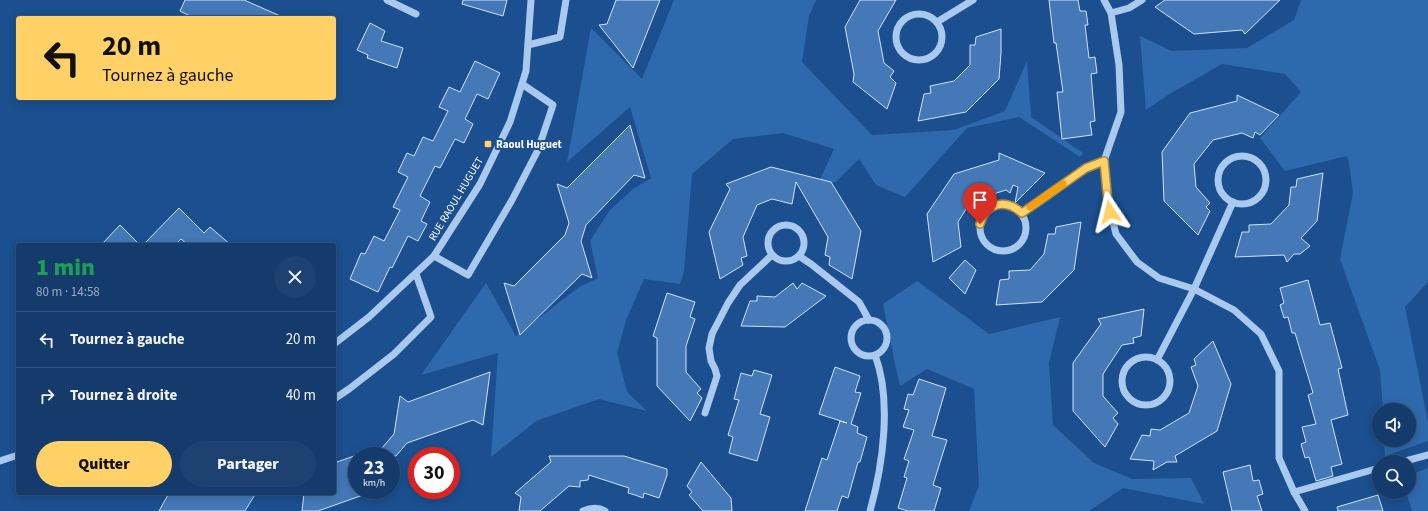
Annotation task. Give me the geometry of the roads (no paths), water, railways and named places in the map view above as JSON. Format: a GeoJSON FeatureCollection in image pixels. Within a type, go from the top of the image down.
{"type":"FeatureCollection","features":[{"type":"Feature","properties":{"kind":"street"},"geometry":{"type":"LineString","coordinates":[[387,0],[416,14]]}},
{"type":"Feature","properties":{"kind":"street","name":"RUE RAOUL HUGUET"},"geometry":{"type":"LineString","coordinates":[[336,342],[369,317],[434,256],[480,184],[510,122],[526,71],[531,0]]}},
{"type":"Feature","properties":{"kind":"street"},"geometry":{"type":"LineString","coordinates":[[528,45],[560,37],[566,0]]}},
{"type":"Feature","properties":{"kind":"street"},"geometry":{"type":"LineString","coordinates":[[937,22],[973,0]]}},
{"type":"Feature","properties":{"kind":"street"},"geometry":{"type":"LineString","coordinates":[[1104,0],[1111,13],[1119,65],[1121,112],[1104,161],[1108,202],[1116,234],[1137,262],[1159,278],[1194,289],[1234,310],[1261,334],[1279,371],[1279,458],[1294,492],[1305,511]]}},
{"type":"Feature","properties":{"kind":"street"},"geometry":{"type":"LineString","coordinates":[[1111,13],[1129,8],[1142,0]]}},
{"type":"Feature","properties":{"kind":"street"},"geometry":{"type":"LineString","coordinates":[[917,13],[932,17],[937,22],[941,29],[942,37],[941,45],[937,52],[927,59],[915,60],[908,58],[901,53],[897,47],[895,39],[896,32],[903,19],[917,13]]}},
{"type":"Feature","properties":{"kind":"street"},"geometry":{"type":"LineString","coordinates":[[434,256],[468,275],[512,200],[538,150],[553,105],[522,84]]}},
{"type":"Feature","properties":{"kind":"street"},"geometry":{"type":"LineString","coordinates":[[1246,157],[1253,159],[1260,164],[1264,171],[1266,178],[1263,190],[1256,200],[1240,204],[1233,202],[1226,198],[1221,192],[1219,177],[1221,170],[1231,159],[1246,157]]}},
{"type":"Feature","properties":{"kind":"street"},"geometry":{"type":"LineString","coordinates":[[1022,213],[1086,168],[1104,161]]}},
{"type":"Feature","properties":{"kind":"street"},"geometry":{"type":"LineString","coordinates":[[1157,360],[1194,289],[1233,202]]}},
{"type":"Feature","properties":{"kind":"street"},"geometry":{"type":"LineString","coordinates":[[1008,204],[1016,207],[1022,213],[1027,227],[1026,235],[1022,242],[1016,247],[1010,250],[1002,251],[988,246],[982,239],[980,224],[982,217],[987,210],[993,206],[1008,204]]}},
{"type":"Feature","properties":{"kind":"street"},"geometry":{"type":"LineString","coordinates":[[788,225],[794,226],[802,234],[804,246],[802,252],[798,256],[788,261],[776,259],[769,249],[768,237],[771,232],[776,228],[788,225]]}},
{"type":"Feature","properties":{"kind":"street"},"geometry":{"type":"LineString","coordinates":[[705,413],[717,376],[708,348],[712,334],[728,303],[740,285],[772,255]]}},
{"type":"Feature","properties":{"kind":"street"},"geometry":{"type":"LineString","coordinates":[[798,256],[811,264],[859,302],[869,320]]}},
{"type":"Feature","properties":{"kind":"street"},"geometry":{"type":"LineString","coordinates":[[336,398],[394,354],[431,317],[416,274]]}},
{"type":"Feature","properties":{"kind":"street"},"geometry":{"type":"LineString","coordinates":[[869,320],[879,323],[886,332],[886,343],[880,353],[869,356],[863,355],[853,347],[851,335],[857,324],[869,320]]}},
{"type":"Feature","properties":{"kind":"street"},"geometry":{"type":"LineString","coordinates":[[870,511],[881,463],[885,415],[880,369],[875,355]]}},
{"type":"Feature","properties":{"kind":"street"},"geometry":{"type":"LineString","coordinates":[[1142,358],[1157,360],[1168,371],[1170,379],[1166,395],[1153,404],[1144,405],[1130,399],[1123,386],[1125,371],[1129,365],[1135,360],[1142,358]]}},
{"type":"Feature","properties":{"kind":"street"},"geometry":{"type":"LineString","coordinates":[[1416,458],[1428,454]]}},
{"type":"Feature","properties":{"kind":"street"},"geometry":{"type":"LineString","coordinates":[[0,461],[16,456]]}},
{"type":"Feature","properties":{"kind":"street"},"geometry":{"type":"LineString","coordinates":[[1294,492],[1372,470]]}},
{"type":"Feature","properties":{"kind":"street"},"geometry":{"type":"LineString","coordinates":[[583,511],[595,508],[605,511]]}},
{"type":"Feature","properties":{"kind":"place","name":"Raoul Huguet"},"geometry":{"type":"Point","coordinates":[488,144]}}]}
